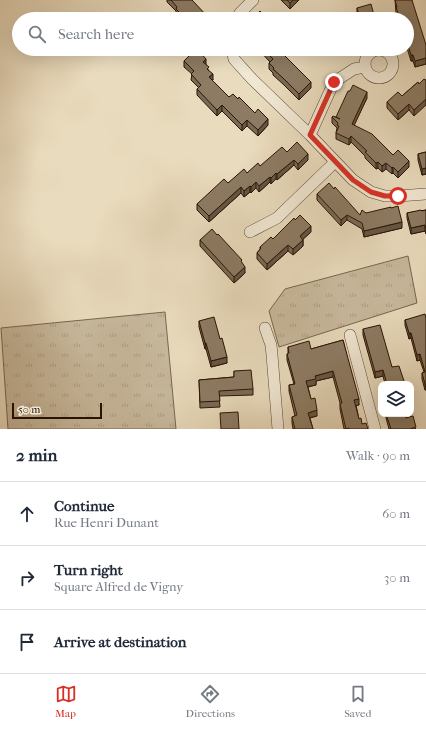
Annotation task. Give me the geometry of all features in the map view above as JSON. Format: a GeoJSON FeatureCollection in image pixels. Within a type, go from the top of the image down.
{"type":"FeatureCollection","features":[{"type":"Feature","properties":{"kind":"street"},"geometry":{"type":"LineString","coordinates":[[241,12],[253,0]]}},
{"type":"Feature","properties":{"kind":"street"},"geometry":{"type":"LineString","coordinates":[[233,56],[234,59],[252,79],[310,135],[353,180],[371,192],[385,196],[426,194]]}},
{"type":"Feature","properties":{"kind":"street"},"geometry":{"type":"LineString","coordinates":[[310,135],[334,82],[354,69],[365,67]]}},
{"type":"Feature","properties":{"kind":"street"},"geometry":{"type":"LineString","coordinates":[[250,232],[276,218],[335,162]]}},
{"type":"Feature","properties":{"kind":"street"},"geometry":{"type":"LineString","coordinates":[[265,328],[271,345],[278,429]]}},
{"type":"Feature","properties":{"kind":"street"},"geometry":{"type":"LineString","coordinates":[[350,335],[375,429]]}},
{"type":"Feature","properties":{"kind":"green space"},"geometry":{"type":"Polygon","coordinates":[[[408,256],[417,303],[279,347],[269,311],[285,289],[408,256]]]}},
{"type":"Feature","properties":{"kind":"green space"},"geometry":{"type":"Polygon","coordinates":[[[165,312],[176,429],[8,429],[1,328],[165,312]]]}},
{"type":"Feature","properties":{"kind":"building"},"geometry":{"type":"Polygon","coordinates":[[[171,0],[192,0],[203,12],[179,12],[176,9],[177,7],[171,0]]]}},
{"type":"Feature","properties":{"kind":"building"},"geometry":{"type":"Polygon","coordinates":[[[395,0],[412,0],[426,45],[426,58],[415,61],[413,56],[414,12],[398,12],[395,0]]]}},
{"type":"Feature","properties":{"kind":"building"},"geometry":{"type":"Polygon","coordinates":[[[371,4],[373,12],[358,12],[357,8],[371,4]]]}},
{"type":"Feature","properties":{"kind":"building"},"geometry":{"type":"Polygon","coordinates":[[[189,56],[203,56],[206,59],[203,62],[209,67],[207,69],[213,74],[209,77],[229,97],[233,94],[238,99],[239,97],[255,113],[258,109],[268,119],[258,130],[247,120],[242,125],[222,105],[217,110],[197,89],[201,85],[191,74],[194,71],[184,61],[189,56]]]}},
{"type":"Feature","properties":{"kind":"building"},"geometry":{"type":"Polygon","coordinates":[[[270,56],[285,56],[311,82],[299,94],[273,69],[274,68],[269,63],[273,59],[270,56]]]}},
{"type":"Feature","properties":{"kind":"building"},"geometry":{"type":"Polygon","coordinates":[[[424,79],[426,80],[426,99],[414,110],[409,104],[398,114],[387,102],[398,92],[402,96],[418,82],[419,84],[424,79]]]}},
{"type":"Feature","properties":{"kind":"building"},"geometry":{"type":"Polygon","coordinates":[[[353,85],[367,92],[352,124],[372,134],[393,155],[398,150],[409,161],[398,172],[386,163],[382,166],[378,162],[376,163],[365,152],[367,151],[351,136],[349,139],[336,133],[339,126],[332,117],[333,116],[340,119],[336,117],[348,91],[350,91],[353,85]]]}},
{"type":"Feature","properties":{"kind":"building"},"geometry":{"type":"Polygon","coordinates":[[[297,142],[308,154],[298,164],[294,160],[259,186],[256,182],[244,191],[241,187],[209,216],[197,204],[224,179],[228,183],[244,169],[247,173],[258,163],[260,166],[282,147],[287,152],[297,142]]]}},
{"type":"Feature","properties":{"kind":"building"},"geometry":{"type":"Polygon","coordinates":[[[426,152],[426,168],[422,169],[418,154],[426,152]]]}},
{"type":"Feature","properties":{"kind":"building"},"geometry":{"type":"Polygon","coordinates":[[[329,183],[334,189],[335,187],[360,215],[362,210],[366,213],[398,206],[402,222],[364,231],[362,223],[347,215],[341,220],[317,194],[329,183]]]}},
{"type":"Feature","properties":{"kind":"building"},"geometry":{"type":"Polygon","coordinates":[[[426,210],[426,228],[425,225],[411,228],[407,213],[426,210]]]}},
{"type":"Feature","properties":{"kind":"building"},"geometry":{"type":"Polygon","coordinates":[[[300,215],[311,226],[300,236],[303,240],[293,249],[288,245],[267,264],[257,253],[261,248],[260,247],[271,237],[273,239],[294,218],[295,220],[300,215]]]}},
{"type":"Feature","properties":{"kind":"building"},"geometry":{"type":"Polygon","coordinates":[[[212,229],[242,260],[241,261],[245,267],[234,277],[200,240],[212,229]]]}},
{"type":"Feature","properties":{"kind":"building"},"geometry":{"type":"Polygon","coordinates":[[[425,314],[426,384],[422,373],[425,372],[420,354],[417,355],[411,333],[409,333],[405,320],[425,314]]]}},
{"type":"Feature","properties":{"kind":"building"},"geometry":{"type":"Polygon","coordinates":[[[214,317],[227,357],[211,361],[199,321],[214,317]]]}},
{"type":"Feature","properties":{"kind":"building"},"geometry":{"type":"Polygon","coordinates":[[[380,325],[392,367],[399,366],[404,381],[386,381],[383,370],[375,372],[363,329],[380,325]]]}},
{"type":"Feature","properties":{"kind":"building"},"geometry":{"type":"Polygon","coordinates":[[[343,340],[359,399],[354,400],[359,419],[361,418],[362,424],[366,423],[368,429],[346,429],[340,404],[342,403],[333,371],[315,376],[316,379],[306,381],[311,399],[315,398],[317,410],[308,413],[313,429],[295,429],[292,417],[297,415],[289,385],[295,384],[287,354],[289,353],[288,347],[309,341],[311,349],[343,340]]]}},
{"type":"Feature","properties":{"kind":"building"},"geometry":{"type":"Polygon","coordinates":[[[251,370],[253,389],[219,391],[220,401],[200,402],[199,380],[234,377],[234,371],[251,370]]]}},
{"type":"Feature","properties":{"kind":"building"},"geometry":{"type":"Polygon","coordinates":[[[238,412],[239,429],[221,429],[220,413],[238,412]]]}},
{"type":"Feature","properties":{"kind":"building"},"geometry":{"type":"Polygon","coordinates":[[[387,417],[413,417],[416,427],[410,429],[391,429],[387,417]]]}},
{"type":"Feature","properties":{"kind":"route"},"geometry":{"type":"LineString","coordinates":[[334,82],[310,135],[353,180],[371,192],[385,196],[398,196]]}}]}
